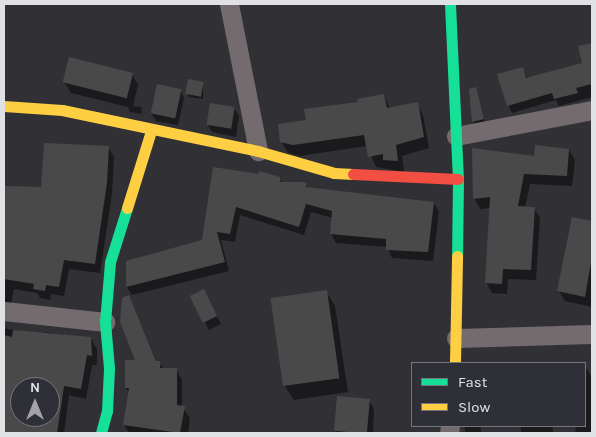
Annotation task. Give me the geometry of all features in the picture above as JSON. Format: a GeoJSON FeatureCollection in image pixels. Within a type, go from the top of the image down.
{"type":"FeatureCollection","features":[{"type":"Feature","properties":{"kind":"street"},"geometry":{"type":"LineString","coordinates":[[229,4],[258,151]]}},
{"type":"Feature","properties":{"kind":"street"},"geometry":{"type":"LineString","coordinates":[[450,4],[458,179],[455,362]]}},
{"type":"Feature","properties":{"kind":"street"},"geometry":{"type":"LineString","coordinates":[[4,106],[62,110],[152,131],[258,151],[334,173],[458,179]]}},
{"type":"Feature","properties":{"kind":"street"},"geometry":{"type":"LineString","coordinates":[[456,136],[592,110]]}},
{"type":"Feature","properties":{"kind":"street"},"geometry":{"type":"LineString","coordinates":[[101,433],[108,411],[109,368],[105,322],[110,262],[152,131]]}},
{"type":"Feature","properties":{"kind":"street"},"geometry":{"type":"LineString","coordinates":[[4,310],[105,322]]}},
{"type":"Feature","properties":{"kind":"street"},"geometry":{"type":"LineString","coordinates":[[456,338],[592,334]]}},
{"type":"Feature","properties":{"kind":"building"},"geometry":{"type":"Polygon","coordinates":[[[592,43],[592,84],[576,88],[578,93],[554,99],[552,93],[507,106],[497,74],[523,67],[526,78],[582,63],[578,46],[592,43]]]}},
{"type":"Feature","properties":{"kind":"building"},"geometry":{"type":"Polygon","coordinates":[[[69,57],[133,73],[127,98],[63,82],[69,57]]]}},
{"type":"Feature","properties":{"kind":"building"},"geometry":{"type":"Polygon","coordinates":[[[188,79],[204,82],[201,97],[185,94],[188,79]]]}},
{"type":"Feature","properties":{"kind":"building"},"geometry":{"type":"Polygon","coordinates":[[[157,84],[181,89],[175,119],[151,113],[157,84]]]}},
{"type":"Feature","properties":{"kind":"building"},"geometry":{"type":"Polygon","coordinates":[[[476,87],[484,119],[472,122],[469,89],[476,87]]]}},
{"type":"Feature","properties":{"kind":"building"},"geometry":{"type":"Polygon","coordinates":[[[384,94],[387,108],[418,102],[424,137],[396,145],[398,161],[383,160],[383,154],[368,157],[364,135],[293,145],[280,142],[278,124],[306,120],[304,109],[358,102],[357,99],[384,94]]]}},
{"type":"Feature","properties":{"kind":"building"},"geometry":{"type":"Polygon","coordinates":[[[210,103],[235,107],[231,129],[207,125],[210,103]]]}},
{"type":"Feature","properties":{"kind":"building"},"geometry":{"type":"Polygon","coordinates":[[[44,143],[109,146],[107,183],[95,264],[64,260],[59,287],[46,285],[45,291],[33,289],[34,284],[4,279],[4,186],[41,187],[44,143]]]}},
{"type":"Feature","properties":{"kind":"building"},"geometry":{"type":"Polygon","coordinates":[[[535,145],[569,149],[567,176],[524,174],[518,206],[535,207],[531,270],[503,269],[502,284],[485,283],[490,197],[473,199],[472,148],[534,156],[535,145]]]}},
{"type":"Feature","properties":{"kind":"building"},"geometry":{"type":"Polygon","coordinates":[[[213,167],[259,174],[259,171],[280,177],[280,182],[307,183],[306,187],[434,202],[428,252],[386,250],[386,239],[330,234],[332,211],[306,204],[299,227],[236,207],[230,234],[217,232],[225,262],[126,287],[126,261],[202,240],[213,167]]]}},
{"type":"Feature","properties":{"kind":"building"},"geometry":{"type":"Polygon","coordinates":[[[572,217],[592,221],[592,257],[585,297],[557,291],[572,217]]]}},
{"type":"Feature","properties":{"kind":"building"},"geometry":{"type":"Polygon","coordinates":[[[204,289],[217,316],[203,323],[190,296],[204,289]]]}},
{"type":"Feature","properties":{"kind":"building"},"geometry":{"type":"Polygon","coordinates":[[[327,290],[339,378],[283,386],[271,298],[327,290]]]}},
{"type":"Feature","properties":{"kind":"building"},"geometry":{"type":"Polygon","coordinates":[[[129,295],[156,361],[160,361],[160,368],[177,368],[177,405],[185,406],[180,433],[123,425],[129,388],[125,388],[125,360],[135,360],[120,322],[122,298],[129,295]]]}},
{"type":"Feature","properties":{"kind":"building"},"geometry":{"type":"Polygon","coordinates":[[[13,330],[91,337],[92,356],[87,355],[81,389],[64,386],[60,413],[60,377],[10,377],[10,427],[58,427],[57,433],[4,433],[4,335],[12,337],[13,330]]]}},
{"type":"Feature","properties":{"kind":"building"},"geometry":{"type":"Polygon","coordinates":[[[337,396],[370,399],[367,433],[334,431],[337,396]]]}},
{"type":"Feature","properties":{"kind":"traffic: fast"},"geometry":{"type":"LineString","coordinates":[[450,4],[458,179],[457,256]]}},
{"type":"Feature","properties":{"kind":"traffic: fast"},"geometry":{"type":"LineString","coordinates":[[101,433],[107,411],[109,368],[105,322],[110,262],[127,208]]}},
{"type":"Feature","properties":{"kind":"traffic: slow"},"geometry":{"type":"LineString","coordinates":[[4,106],[62,110],[258,151],[334,173],[353,174]]}},
{"type":"Feature","properties":{"kind":"traffic: slow"},"geometry":{"type":"LineString","coordinates":[[127,208],[151,131]]}},
{"type":"Feature","properties":{"kind":"traffic: slow"},"geometry":{"type":"LineString","coordinates":[[455,362],[457,256]]}},
{"type":"Feature","properties":{"kind":"traffic: jam"},"geometry":{"type":"LineString","coordinates":[[353,174],[458,179]]}}]}
